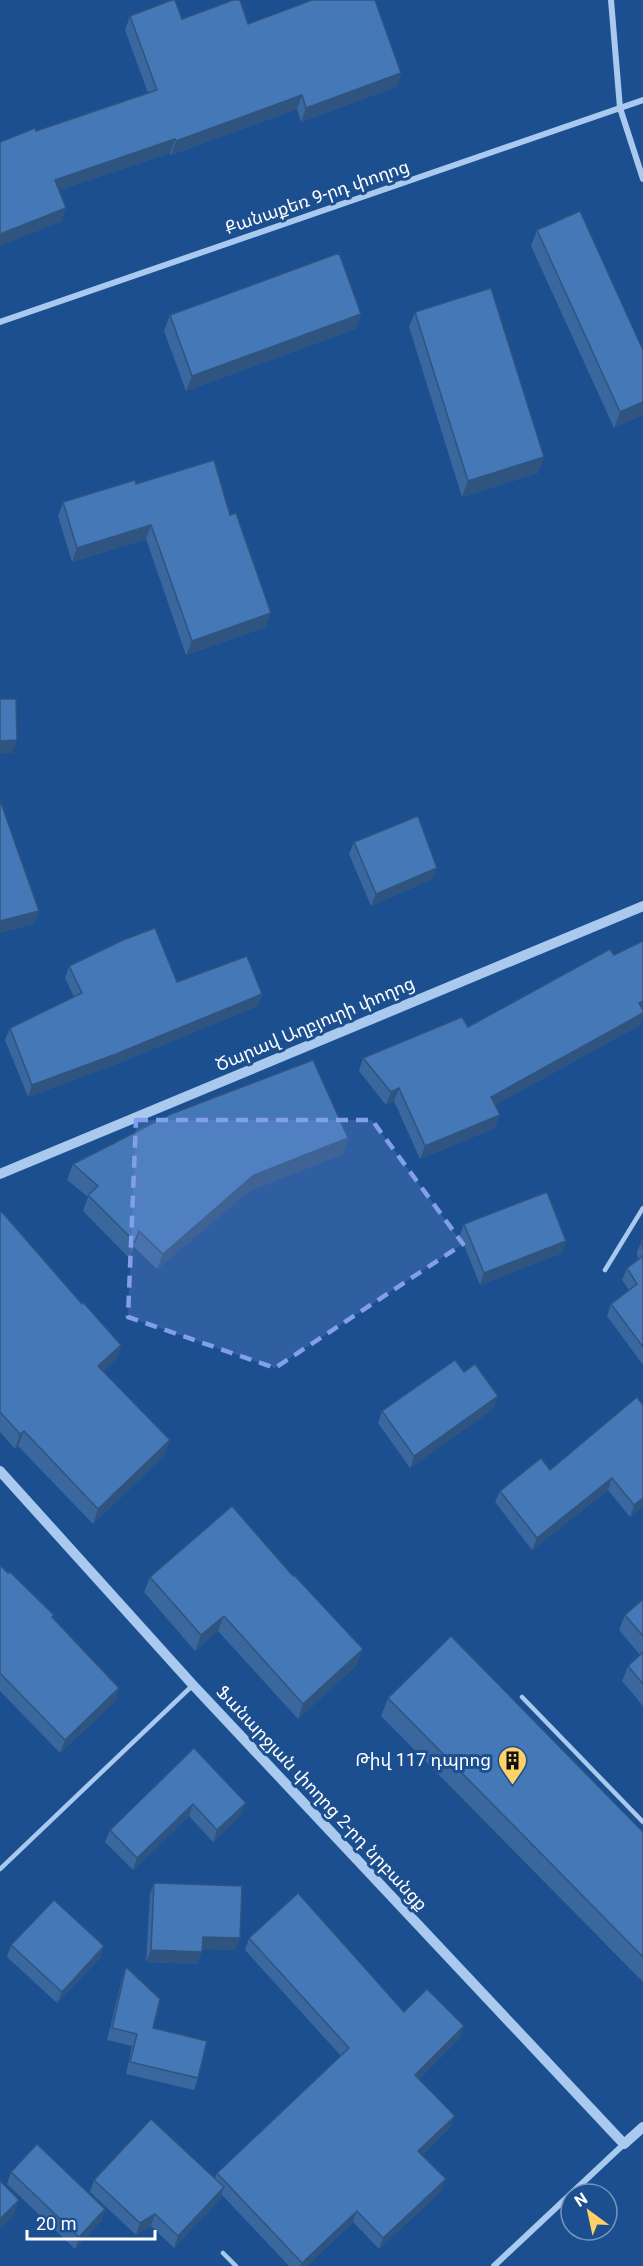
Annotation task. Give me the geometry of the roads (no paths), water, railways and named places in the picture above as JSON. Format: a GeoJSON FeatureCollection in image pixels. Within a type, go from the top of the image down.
{"type":"FeatureCollection","features":[{"type":"Feature","properties":{"kind":"street"},"geometry":{"type":"LineString","coordinates":[[611,0],[620,108],[643,179]]}},
{"type":"Feature","properties":{"kind":"street","name":"Քանաքեռ 9-րդ փողոց"},"geometry":{"type":"LineString","coordinates":[[0,322],[643,100]]}},
{"type":"Feature","properties":{"kind":"street","name":"Ծարավ Աղբյուրի փողոց"},"geometry":{"type":"LineString","coordinates":[[0,1173],[643,906]]}},
{"type":"Feature","properties":{"kind":"street","name":"Ֆանարջյան փողոց 2-րդ նրբանցք"},"geometry":{"type":"LineString","coordinates":[[0,1471],[193,1685],[624,2145]]}},
{"type":"Feature","properties":{"kind":"street"},"geometry":{"type":"LineString","coordinates":[[494,2266],[643,2127]]}},
{"type":"Feature","properties":{"kind":"lane"},"geometry":{"type":"LineString","coordinates":[[605,1270],[643,1208]]}},
{"type":"Feature","properties":{"kind":"lane"},"geometry":{"type":"LineString","coordinates":[[0,1869],[193,1685]]}},
{"type":"Feature","properties":{"kind":"lane"},"geometry":{"type":"LineString","coordinates":[[522,1697],[643,1822]]}},
{"type":"Feature","properties":{"kind":"lane"},"geometry":{"type":"LineString","coordinates":[[223,2253],[236,2266]]}},
{"type":"Feature","properties":{"kind":"place","name":"Թիվ 117 դպրոց"},"geometry":{"type":"Point","coordinates":[512,1786]}}]}
